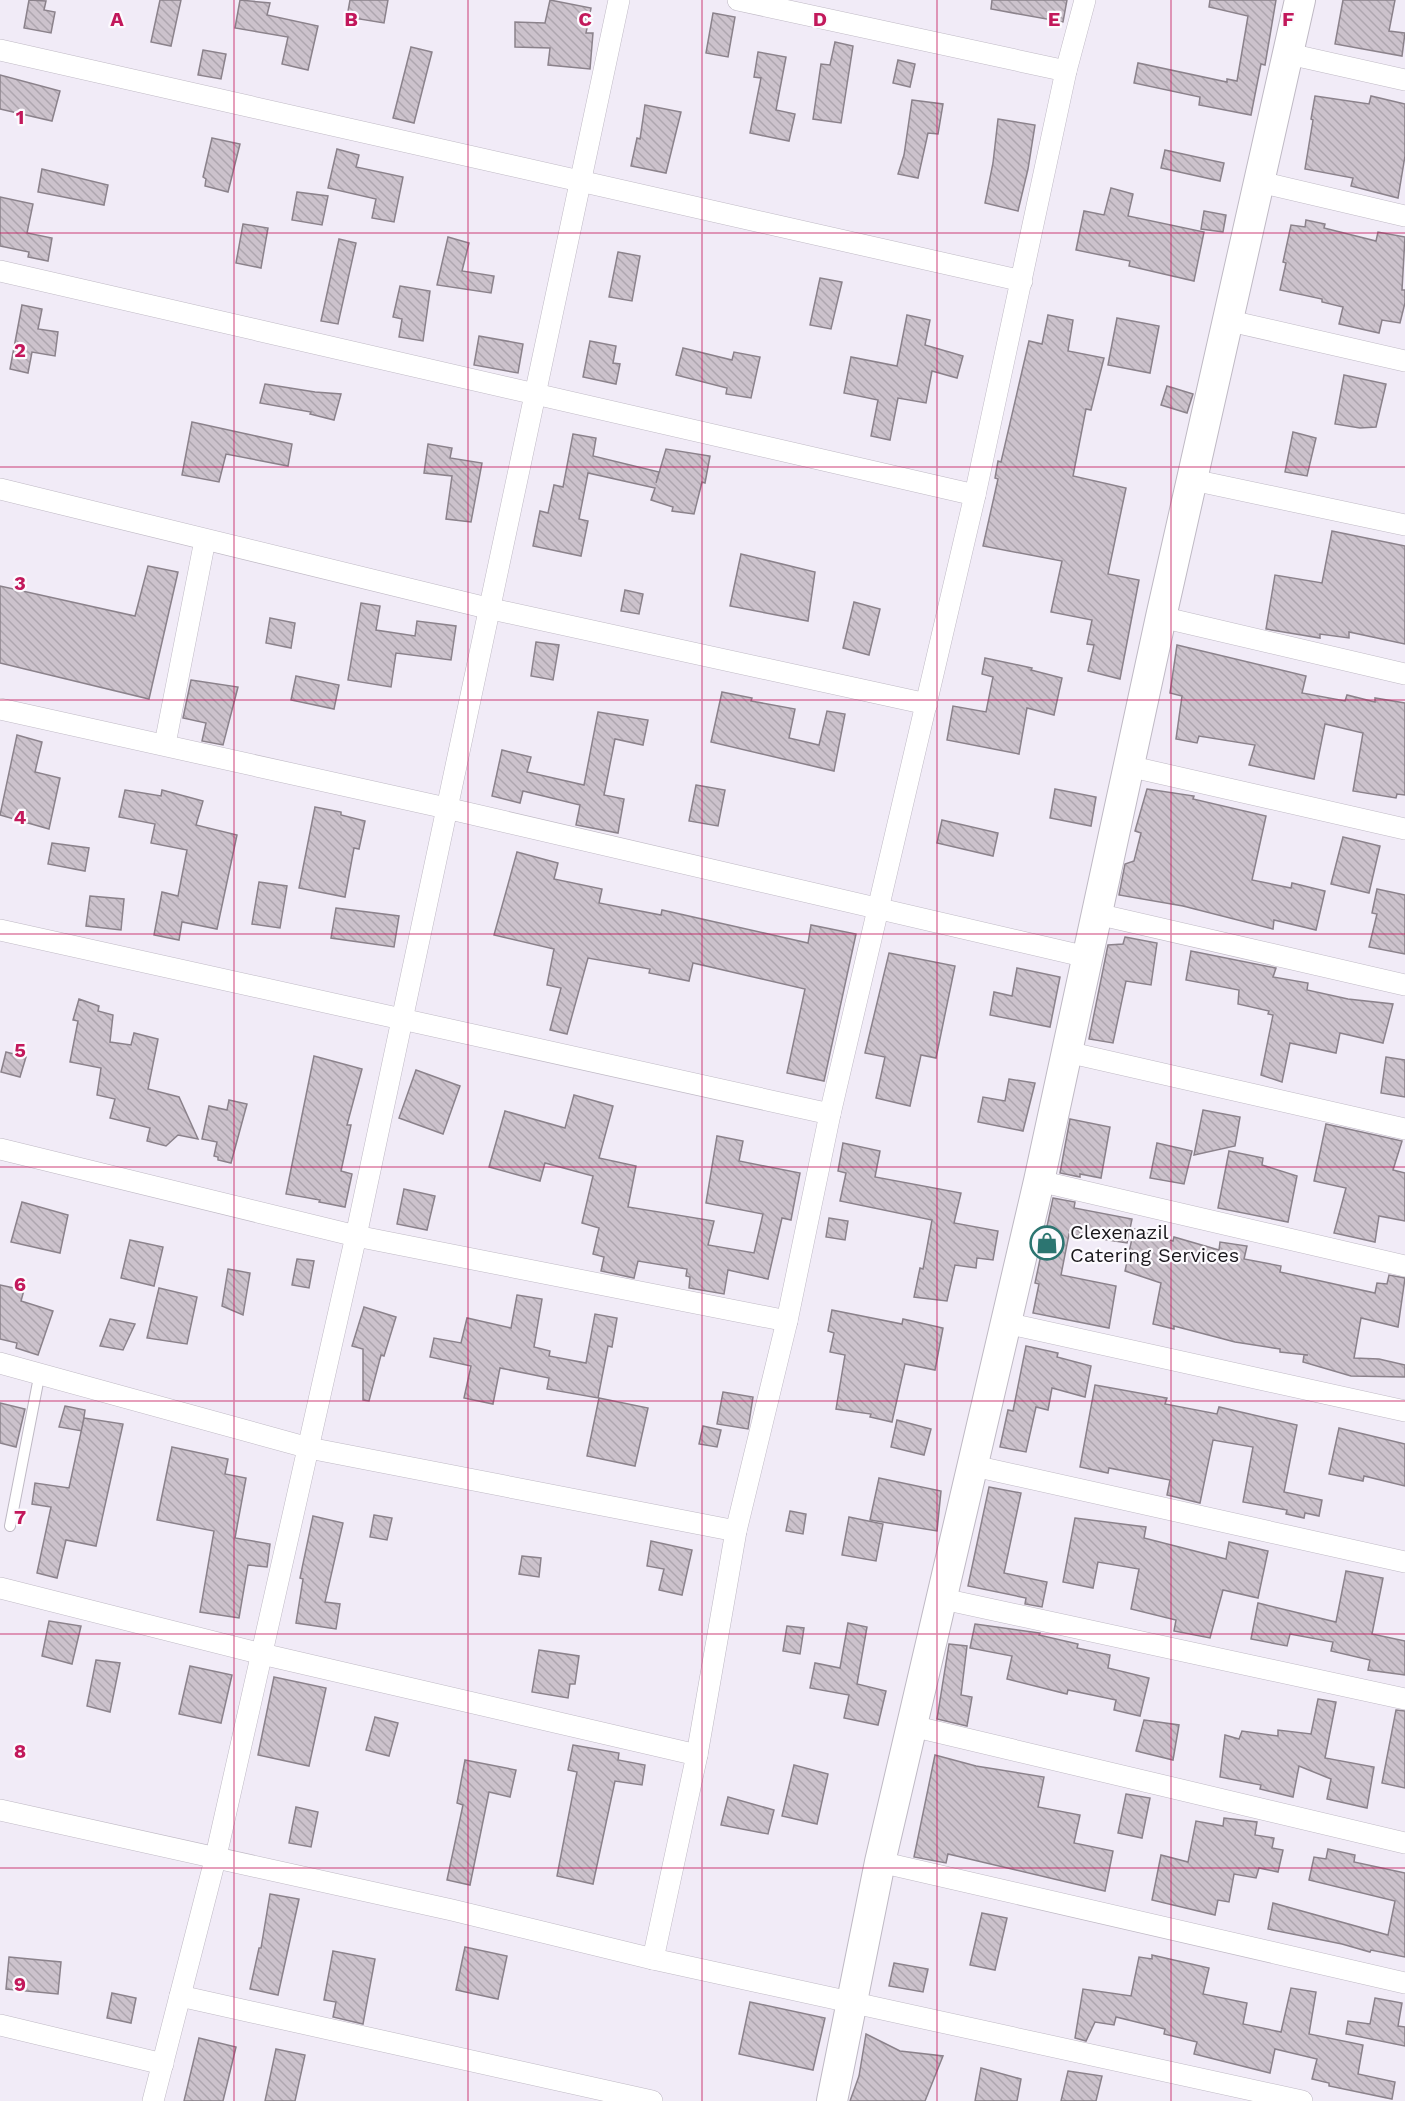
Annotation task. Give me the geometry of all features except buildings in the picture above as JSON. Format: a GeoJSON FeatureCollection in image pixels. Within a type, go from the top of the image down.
{"type":"FeatureCollection","features":[{"type":"Feature","properties":{"kind":"street"},"geometry":{"type":"LineString","coordinates":[[153,2101],[216,1856],[356,1236],[487,608],[618,0]]}},
{"type":"Feature","properties":{"kind":"street"},"geometry":{"type":"LineString","coordinates":[[738,0],[1066,71]]}},
{"type":"Feature","properties":{"kind":"street"},"geometry":{"type":"LineString","coordinates":[[653,1959],[697,1755],[736,1531],[787,1321],[830,1114],[975,495],[1066,71],[1085,0]]}},
{"type":"Feature","properties":{"kind":"street"},"geometry":{"type":"LineString","coordinates":[[831,2101],[880,1862],[1039,1181],[1128,766],[1230,321],[1300,0]]}},
{"type":"Feature","properties":{"kind":"street"},"geometry":{"type":"LineString","coordinates":[[0,50],[1022,281]]}},
{"type":"Feature","properties":{"kind":"street"},"geometry":{"type":"LineString","coordinates":[[1288,54],[1405,80]]}},
{"type":"Feature","properties":{"kind":"street"},"geometry":{"type":"LineString","coordinates":[[1260,182],[1405,216]]}},
{"type":"Feature","properties":{"kind":"street"},"geometry":{"type":"LineString","coordinates":[[0,271],[535,392],[975,495]]}},
{"type":"Feature","properties":{"kind":"street"},"geometry":{"type":"LineString","coordinates":[[1230,321],[1405,361]]}},
{"type":"Feature","properties":{"kind":"street"},"geometry":{"type":"LineString","coordinates":[[1192,480],[1405,525]]}},
{"type":"Feature","properties":{"kind":"street"},"geometry":{"type":"LineString","coordinates":[[0,489],[487,608],[927,704]]}},
{"type":"Feature","properties":{"kind":"street"},"geometry":{"type":"LineString","coordinates":[[165,744],[205,540]]}},
{"type":"Feature","properties":{"kind":"street"},"geometry":{"type":"LineString","coordinates":[[1161,617],[1405,674]]}},
{"type":"Feature","properties":{"kind":"street"},"geometry":{"type":"LineString","coordinates":[[0,709],[446,808],[879,911],[1087,957]]}},
{"type":"Feature","properties":{"kind":"street"},"geometry":{"type":"LineString","coordinates":[[1128,766],[1405,829]]}},
{"type":"Feature","properties":{"kind":"street"},"geometry":{"type":"LineString","coordinates":[[1097,914],[1405,985]]}},
{"type":"Feature","properties":{"kind":"street"},"geometry":{"type":"LineString","coordinates":[[0,930],[830,1114]]}},
{"type":"Feature","properties":{"kind":"street"},"geometry":{"type":"LineString","coordinates":[[1067,1052],[1405,1129]]}},
{"type":"Feature","properties":{"kind":"street"},"geometry":{"type":"LineString","coordinates":[[0,1149],[356,1236],[787,1321]]}},
{"type":"Feature","properties":{"kind":"street"},"geometry":{"type":"LineString","coordinates":[[1039,1181],[1405,1266]]}},
{"type":"Feature","properties":{"kind":"street"},"geometry":{"type":"LineString","coordinates":[[1006,1323],[1405,1412]]}},
{"type":"Feature","properties":{"kind":"street"},"geometry":{"type":"LineString","coordinates":[[0,1363],[40,1372],[309,1448],[736,1531]]}},
{"type":"Feature","properties":{"kind":"street"},"geometry":{"type":"LineString","coordinates":[[974,1466],[1405,1562]]}},
{"type":"Feature","properties":{"kind":"street"},"geometry":{"type":"LineString","coordinates":[[0,1588],[262,1654],[697,1755]]}},
{"type":"Feature","properties":{"kind":"street"},"geometry":{"type":"LineString","coordinates":[[943,1599],[1405,1699]]}},
{"type":"Feature","properties":{"kind":"street"},"geometry":{"type":"LineString","coordinates":[[912,1726],[1405,1843]]}},
{"type":"Feature","properties":{"kind":"street"},"geometry":{"type":"LineString","coordinates":[[0,1810],[216,1856],[653,1959],[1302,2101]]}},
{"type":"Feature","properties":{"kind":"street"},"geometry":{"type":"LineString","coordinates":[[880,1862],[1405,1983]]}},
{"type":"Feature","properties":{"kind":"street"},"geometry":{"type":"LineString","coordinates":[[180,1996],[652,2101]]}},
{"type":"Feature","properties":{"kind":"street"},"geometry":{"type":"LineString","coordinates":[[0,2025],[163,2064]]}},
{"type":"Feature","properties":{"kind":"lane"},"geometry":{"type":"LineString","coordinates":[[10,1526],[40,1372]]}},
{"type":"Feature","properties":{"kind":"place","name":"Clexenazil Catering Services"},"geometry":{"type":"Point","coordinates":[1047,1243]}}]}
